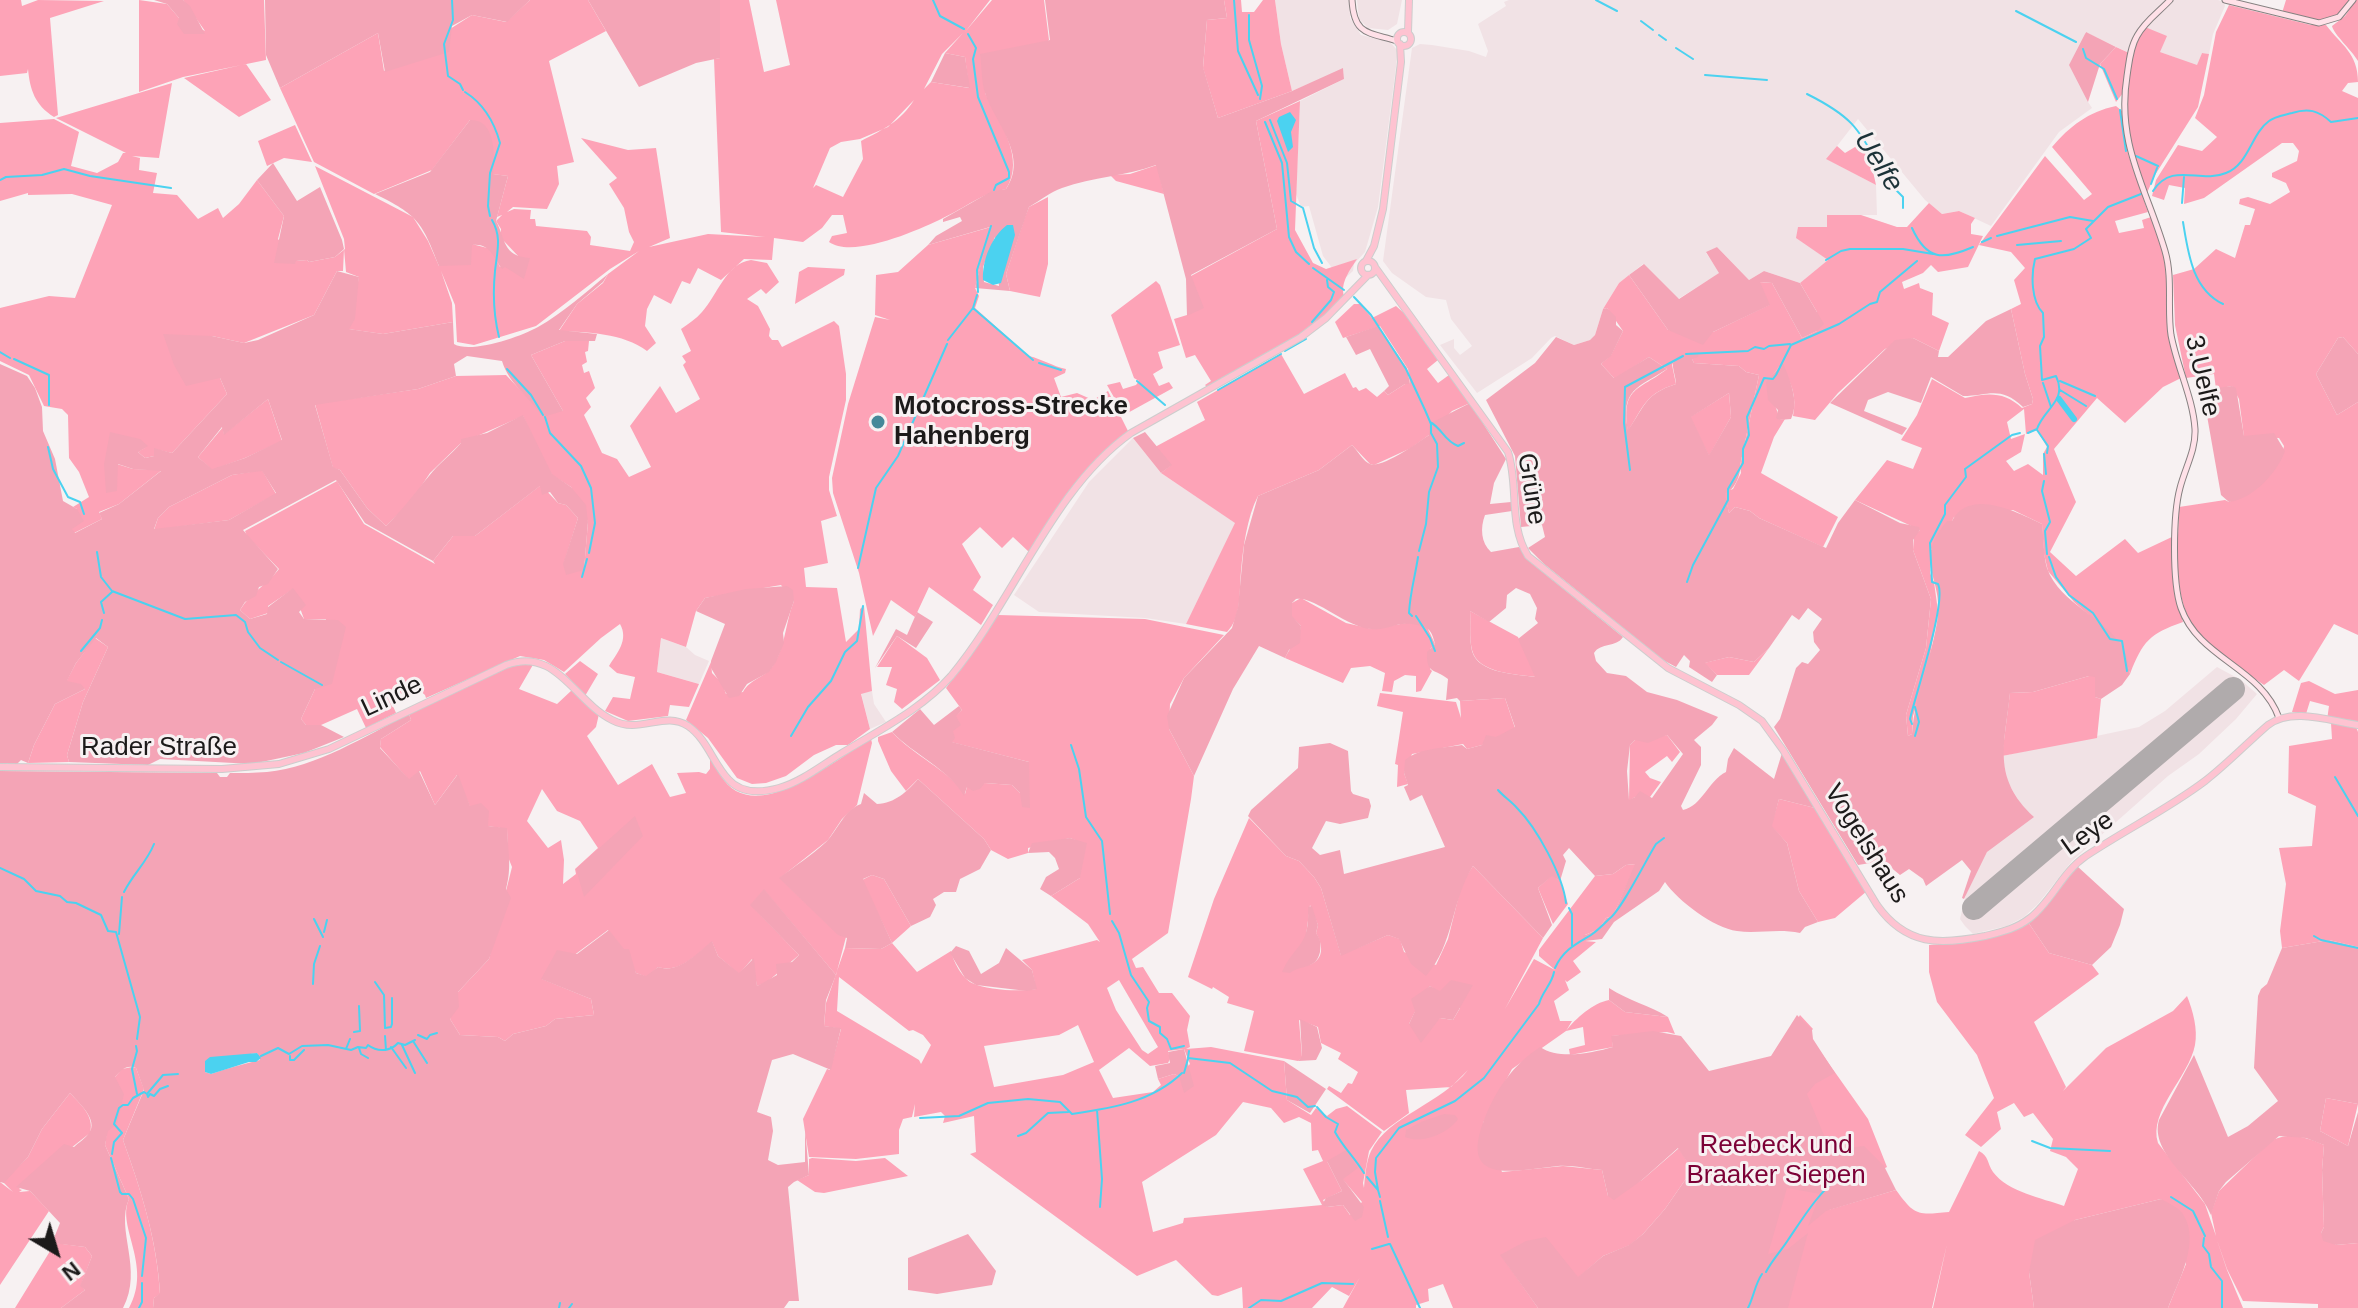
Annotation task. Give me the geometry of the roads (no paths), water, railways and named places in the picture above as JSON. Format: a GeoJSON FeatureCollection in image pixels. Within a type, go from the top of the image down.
{"type":"FeatureCollection","features":[{"type":"Feature","properties":{"kind":"main road"},"geometry":{"type":"LineString","coordinates":[[1367,273],[1372,263],[1385,199],[1409,0]]}},
{"type":"Feature","properties":{"kind":"main road"},"geometry":{"type":"LineString","coordinates":[[1367,273],[1362,264],[1372,263]]}},
{"type":"Feature","properties":{"kind":"main road","name":"Grüne"},"geometry":{"type":"LineString","coordinates":[[1372,263],[1508,452],[1513,472],[1518,537],[1528,556],[1668,668],[1734,702]]}},
{"type":"Feature","properties":{"kind":"main road","name":"Grüne"},"geometry":{"type":"LineString","coordinates":[[1367,273],[1387,283]]}},
{"type":"Feature","properties":{"kind":"main road","name":"Linde"},"geometry":{"type":"LineString","coordinates":[[316,754],[485,675],[514,663],[532,661],[553,669],[596,710],[623,725],[639,726],[667,720],[684,724],[700,737],[727,779],[735,786],[748,791],[787,786],[911,710],[936,690],[958,667],[1088,472],[1118,442],[1301,337],[1332,312],[1367,273]]}},
{"type":"Feature","properties":{"kind":"main road","name":"Vogelshaus"},"geometry":{"type":"LineString","coordinates":[[1734,702],[1759,718],[1771,731],[1877,905],[1894,925],[1915,937],[1934,942],[1999,933]]}},
{"type":"Feature","properties":{"kind":"main road"},"geometry":{"type":"LineString","coordinates":[[2279,718],[2290,716],[2358,725]]}},
{"type":"Feature","properties":{"kind":"main road","name":"Leye"},"geometry":{"type":"LineString","coordinates":[[1999,933],[2020,925],[2036,912],[2079,861],[2210,777],[2279,718]]}},
{"type":"Feature","properties":{"kind":"main road","name":"Rader Straße"},"geometry":{"type":"LineString","coordinates":[[0,767],[246,768],[279,764],[316,754]]}},
{"type":"Feature","properties":{"kind":"street"},"geometry":{"type":"LineString","coordinates":[[1352,0],[1359,26],[1370,34],[1402,38]]}},
{"type":"Feature","properties":{"kind":"street","name":"3.Uelfe"},"geometry":{"type":"LineString","coordinates":[[2170,0],[2144,25],[2136,38],[2124,102],[2130,155],[2167,257],[2171,334],[2195,431],[2176,507],[2179,600],[2198,639],[2257,682],[2279,718]]}},
{"type":"Feature","properties":{"kind":"street"},"geometry":{"type":"LineString","coordinates":[[2225,0],[2319,23],[2339,17],[2353,0]]}},
{"type":"Feature","properties":{"kind":"water"},"geometry":{"type":"Polygon","coordinates":[[[1290,112],[1296,120],[1291,132],[1293,147],[1288,152],[1277,121],[1290,112]]]}},
{"type":"Feature","properties":{"kind":"water"},"geometry":{"type":"Polygon","coordinates":[[[1007,225],[1013,225],[1015,235],[1001,283],[993,285],[983,280],[984,265],[992,243],[1007,225]]]}},
{"type":"Feature","properties":{"kind":"water"},"geometry":{"type":"Polygon","coordinates":[[[257,1053],[261,1058],[256,1062],[211,1074],[205,1072],[205,1061],[210,1057],[257,1053]]]}},
{"type":"Feature","properties":{"kind":"waterway"},"geometry":{"type":"LineString","coordinates":[[452,0],[453,20],[444,44],[448,76],[463,90]]}},
{"type":"Feature","properties":{"kind":"waterway"},"geometry":{"type":"LineString","coordinates":[[933,0],[940,16],[964,29]]}},
{"type":"Feature","properties":{"kind":"waterway"},"geometry":{"type":"LineString","coordinates":[[1234,0],[1238,51],[1258,95]]}},
{"type":"Feature","properties":{"kind":"waterway","name":"Uelfe"},"geometry":{"type":"LineString","coordinates":[[1596,0],[1617,11]]}},
{"type":"Feature","properties":{"kind":"waterway"},"geometry":{"type":"LineString","coordinates":[[2016,11],[2076,42]]}},
{"type":"Feature","properties":{"kind":"waterway"},"geometry":{"type":"LineString","coordinates":[[1249,15],[1249,40],[1262,86],[1260,99]]}},
{"type":"Feature","properties":{"kind":"waterway","name":"Uelfe"},"geometry":{"type":"LineString","coordinates":[[1641,21],[1653,30]]}},
{"type":"Feature","properties":{"kind":"waterway"},"geometry":{"type":"LineString","coordinates":[[968,34],[976,48],[973,59],[978,97],[1009,172],[1009,178],[996,185],[994,190]]}},
{"type":"Feature","properties":{"kind":"waterway","name":"Uelfe"},"geometry":{"type":"LineString","coordinates":[[1659,35],[1666,40]]}},
{"type":"Feature","properties":{"kind":"waterway","name":"Uelfe"},"geometry":{"type":"LineString","coordinates":[[1676,48],[1693,59]]}},
{"type":"Feature","properties":{"kind":"waterway"},"geometry":{"type":"LineString","coordinates":[[2083,49],[2086,58],[2104,69],[2117,99]]}},
{"type":"Feature","properties":{"kind":"waterway","name":"Uelfe"},"geometry":{"type":"LineString","coordinates":[[1705,75],[1767,80]]}},
{"type":"Feature","properties":{"kind":"waterway"},"geometry":{"type":"LineString","coordinates":[[465,92],[487,114],[500,143],[490,173],[490,216]]}},
{"type":"Feature","properties":{"kind":"waterway","name":"Uelfe"},"geometry":{"type":"LineString","coordinates":[[1807,94],[1843,116],[1859,132],[1879,167],[1888,173],[1891,185],[1903,197],[1903,208]]}},
{"type":"Feature","properties":{"kind":"waterway"},"geometry":{"type":"LineString","coordinates":[[2120,110],[2126,151]]}},
{"type":"Feature","properties":{"kind":"waterway","name":"Uelfe"},"geometry":{"type":"LineString","coordinates":[[2153,191],[2169,177],[2216,176],[2234,169],[2271,119],[2308,110],[2331,122],[2358,118]]}},
{"type":"Feature","properties":{"kind":"waterway"},"geometry":{"type":"LineString","coordinates":[[1270,120],[1287,163],[1291,201],[1303,208],[1314,248],[1322,263]]}},
{"type":"Feature","properties":{"kind":"waterway"},"geometry":{"type":"LineString","coordinates":[[1265,122],[1282,163],[1289,237],[1296,252],[1309,264]]}},
{"type":"Feature","properties":{"kind":"waterway"},"geometry":{"type":"LineString","coordinates":[[2136,156],[2158,166]]}},
{"type":"Feature","properties":{"kind":"waterway"},"geometry":{"type":"LineString","coordinates":[[2151,184],[2157,168]]}},
{"type":"Feature","properties":{"kind":"waterway"},"geometry":{"type":"LineString","coordinates":[[0,180],[64,169],[171,188]]}},
{"type":"Feature","properties":{"kind":"waterway"},"geometry":{"type":"LineString","coordinates":[[2182,203],[2184,177]]}},
{"type":"Feature","properties":{"kind":"waterway"},"geometry":{"type":"LineString","coordinates":[[2037,429],[2057,398],[2059,385],[2056,376],[2042,380],[2040,346],[2044,337],[2043,313],[2036,302],[2033,288],[2035,259],[2074,249],[2091,238],[2086,229],[2108,207],[2141,194]]}},
{"type":"Feature","properties":{"kind":"waterway","name":"Uelfe"},"geometry":{"type":"LineString","coordinates":[[1997,236],[2070,217],[2093,221]]}},
{"type":"Feature","properties":{"kind":"waterway"},"geometry":{"type":"LineString","coordinates":[[492,220],[498,239],[494,295],[499,337]]}},
{"type":"Feature","properties":{"kind":"waterway"},"geometry":{"type":"LineString","coordinates":[[2183,222],[2193,269],[2204,289],[2223,304]]}},
{"type":"Feature","properties":{"kind":"waterway"},"geometry":{"type":"LineString","coordinates":[[978,292],[977,270],[991,226]]}},
{"type":"Feature","properties":{"kind":"waterway","name":"Uelfe"},"geometry":{"type":"LineString","coordinates":[[1912,228],[1924,247],[1937,255],[1953,254],[1973,247]]}},
{"type":"Feature","properties":{"kind":"waterway","name":"Uelfe"},"geometry":{"type":"LineString","coordinates":[[1982,242],[1991,238]]}},
{"type":"Feature","properties":{"kind":"waterway"},"geometry":{"type":"LineString","coordinates":[[2017,245],[2061,241]]}},
{"type":"Feature","properties":{"kind":"waterway"},"geometry":{"type":"LineString","coordinates":[[1826,260],[1850,249],[1903,249],[1933,254]]}},
{"type":"Feature","properties":{"kind":"waterway"},"geometry":{"type":"LineString","coordinates":[[1687,582],[1728,500],[1728,489],[1743,463],[1743,449],[1749,435],[1747,417],[1764,378],[1773,379],[1791,345],[1839,324],[1877,302],[1880,292],[1917,261]]}},
{"type":"Feature","properties":{"kind":"waterway"},"geometry":{"type":"LineString","coordinates":[[1313,268],[1344,290]]}},
{"type":"Feature","properties":{"kind":"waterway"},"geometry":{"type":"LineString","coordinates":[[1312,322],[1334,292],[1328,287],[1327,280]]}},
{"type":"Feature","properties":{"kind":"waterway"},"geometry":{"type":"LineString","coordinates":[[948,340],[973,308],[977,295]]}},
{"type":"Feature","properties":{"kind":"waterway"},"geometry":{"type":"LineString","coordinates":[[1354,297],[1371,315],[1406,369],[1437,444],[1438,467],[1429,492],[1419,551]]}},
{"type":"Feature","properties":{"kind":"waterway"},"geometry":{"type":"LineString","coordinates":[[973,308],[1033,360]]}},
{"type":"Feature","properties":{"kind":"waterway"},"geometry":{"type":"LineString","coordinates":[[1285,351],[1306,339]]}},
{"type":"Feature","properties":{"kind":"waterway"},"geometry":{"type":"LineString","coordinates":[[858,568],[876,488],[898,456],[947,344]]}},
{"type":"Feature","properties":{"kind":"waterway"},"geometry":{"type":"LineString","coordinates":[[1686,354],[1748,351],[1755,347],[1764,349],[1790,344]]}},
{"type":"Feature","properties":{"kind":"waterway"},"geometry":{"type":"LineString","coordinates":[[0,352],[10,358]]}},
{"type":"Feature","properties":{"kind":"waterway"},"geometry":{"type":"LineString","coordinates":[[1218,390],[1281,354]]}},
{"type":"Feature","properties":{"kind":"waterway"},"geometry":{"type":"LineString","coordinates":[[1630,470],[1624,423],[1625,387],[1683,356]]}},
{"type":"Feature","properties":{"kind":"waterway"},"geometry":{"type":"LineString","coordinates":[[14,359],[49,375],[49,405]]}},
{"type":"Feature","properties":{"kind":"waterway"},"geometry":{"type":"LineString","coordinates":[[1039,363],[1061,370]]}},
{"type":"Feature","properties":{"kind":"waterway"},"geometry":{"type":"LineString","coordinates":[[507,369],[531,395],[543,415]]}},
{"type":"Feature","properties":{"kind":"waterway"},"geometry":{"type":"LineString","coordinates":[[1137,381],[1165,405]]}},
{"type":"Feature","properties":{"kind":"waterway"},"geometry":{"type":"LineString","coordinates":[[2060,381],[2095,396]]}},
{"type":"Feature","properties":{"kind":"waterway"},"geometry":{"type":"LineString","coordinates":[[2043,383],[2051,407]]}},
{"type":"Feature","properties":{"kind":"waterway"},"geometry":{"type":"LineString","coordinates":[[2060,390],[2086,406]]}},
{"type":"Feature","properties":{"kind":"waterway"},"geometry":{"type":"LineString","coordinates":[[2059,399],[2074,419]]}},
{"type":"Feature","properties":{"kind":"waterway"},"geometry":{"type":"LineString","coordinates":[[545,417],[550,433],[581,466],[591,488],[595,523],[589,553]]}},
{"type":"Feature","properties":{"kind":"waterway"},"geometry":{"type":"LineString","coordinates":[[1430,422],[1453,444],[1458,446],[1464,443]]}},
{"type":"Feature","properties":{"kind":"waterway"},"geometry":{"type":"LineString","coordinates":[[2028,433],[2037,429]]}},
{"type":"Feature","properties":{"kind":"waterway"},"geometry":{"type":"LineString","coordinates":[[2037,430],[2048,446],[2047,453]]}},
{"type":"Feature","properties":{"kind":"waterway"},"geometry":{"type":"LineString","coordinates":[[1912,724],[1910,719],[1940,594],[1938,584],[1932,582],[1930,543],[1945,514],[1945,505],[1966,477],[1965,469],[2012,435],[2020,433]]}},
{"type":"Feature","properties":{"kind":"waterway"},"geometry":{"type":"LineString","coordinates":[[48,447],[53,469],[68,497],[80,502],[84,514]]}},
{"type":"Feature","properties":{"kind":"waterway"},"geometry":{"type":"LineString","coordinates":[[2044,454],[2046,474]]}},
{"type":"Feature","properties":{"kind":"waterway"},"geometry":{"type":"LineString","coordinates":[[2044,481],[2042,491],[2050,522],[2045,531],[2047,554]]}},
{"type":"Feature","properties":{"kind":"waterway"},"geometry":{"type":"LineString","coordinates":[[97,552],[101,577],[112,591],[185,619],[236,615],[245,622],[260,648],[278,660]]}},
{"type":"Feature","properties":{"kind":"waterway"},"geometry":{"type":"LineString","coordinates":[[1412,616],[1409,613],[1418,557]]}},
{"type":"Feature","properties":{"kind":"waterway"},"geometry":{"type":"LineString","coordinates":[[2049,557],[2056,577],[2069,595],[2093,613],[2110,639],[2122,641],[2127,671]]}},
{"type":"Feature","properties":{"kind":"waterway"},"geometry":{"type":"LineString","coordinates":[[582,577],[587,559]]}},
{"type":"Feature","properties":{"kind":"waterway"},"geometry":{"type":"LineString","coordinates":[[104,613],[101,602],[112,592]]}},
{"type":"Feature","properties":{"kind":"waterway"},"geometry":{"type":"LineString","coordinates":[[791,736],[808,707],[831,681],[845,652],[857,641],[863,606]]}},
{"type":"Feature","properties":{"kind":"waterway"},"geometry":{"type":"LineString","coordinates":[[1416,616],[1435,651]]}},
{"type":"Feature","properties":{"kind":"waterway"},"geometry":{"type":"LineString","coordinates":[[81,651],[100,628],[102,620]]}},
{"type":"Feature","properties":{"kind":"waterway"},"geometry":{"type":"LineString","coordinates":[[281,662],[322,685]]}},
{"type":"Feature","properties":{"kind":"waterway"},"geometry":{"type":"LineString","coordinates":[[1915,707],[1919,722],[1915,736]]}},
{"type":"Feature","properties":{"kind":"waterway"},"geometry":{"type":"LineString","coordinates":[[1071,745],[1079,769],[1086,817],[1102,841],[1110,914]]}},
{"type":"Feature","properties":{"kind":"waterway"},"geometry":{"type":"LineString","coordinates":[[2335,777],[2358,816]]}},
{"type":"Feature","properties":{"kind":"waterway"},"geometry":{"type":"LineString","coordinates":[[1498,790],[1525,817],[1541,840],[1560,880],[1566,903]]}},
{"type":"Feature","properties":{"kind":"waterway"},"geometry":{"type":"LineString","coordinates":[[1555,968],[1566,952],[1614,914],[1656,844],[1664,838]]}},
{"type":"Feature","properties":{"kind":"waterway"},"geometry":{"type":"LineString","coordinates":[[124,892],[154,844]]}},
{"type":"Feature","properties":{"kind":"waterway"},"geometry":{"type":"LineString","coordinates":[[0,868],[24,879],[36,891],[60,896],[67,902],[101,915],[108,931],[116,932],[140,1017],[137,1039]]}},
{"type":"Feature","properties":{"kind":"waterway"},"geometry":{"type":"LineString","coordinates":[[119,934],[122,897]]}},
{"type":"Feature","properties":{"kind":"waterway"},"geometry":{"type":"LineString","coordinates":[[1569,908],[1572,914],[1572,946]]}},
{"type":"Feature","properties":{"kind":"waterway"},"geometry":{"type":"LineString","coordinates":[[314,919],[323,937]]}},
{"type":"Feature","properties":{"kind":"waterway"},"geometry":{"type":"LineString","coordinates":[[324,932],[327,920]]}},
{"type":"Feature","properties":{"kind":"waterway"},"geometry":{"type":"LineString","coordinates":[[1112,921],[1119,933],[1131,975],[1149,1002],[1149,1021],[1160,1027],[1160,1033],[1171,1049],[1184,1046]]}},
{"type":"Feature","properties":{"kind":"waterway"},"geometry":{"type":"LineString","coordinates":[[2314,936],[2358,948]]}},
{"type":"Feature","properties":{"kind":"waterway"},"geometry":{"type":"LineString","coordinates":[[313,984],[314,964],[320,946]]}},
{"type":"Feature","properties":{"kind":"waterway"},"geometry":{"type":"LineString","coordinates":[[1378,1190],[1376,1158],[1399,1128],[1455,1101],[1484,1078],[1539,1004],[1554,972]]}},
{"type":"Feature","properties":{"kind":"waterway"},"geometry":{"type":"LineString","coordinates":[[375,982],[384,995],[385,1028]]}},
{"type":"Feature","properties":{"kind":"waterway"},"geometry":{"type":"LineString","coordinates":[[385,1028],[392,1024],[392,998]]}},
{"type":"Feature","properties":{"kind":"waterway"},"geometry":{"type":"LineString","coordinates":[[354,1032],[360,1031],[359,1006]]}},
{"type":"Feature","properties":{"kind":"waterway"},"geometry":{"type":"LineString","coordinates":[[418,1035],[427,1039],[437,1033]]}},
{"type":"Feature","properties":{"kind":"waterway"},"geometry":{"type":"LineString","coordinates":[[385,1036],[386,1050]]}},
{"type":"Feature","properties":{"kind":"waterway"},"geometry":{"type":"LineString","coordinates":[[346,1049],[350,1039]]}},
{"type":"Feature","properties":{"kind":"waterway"},"geometry":{"type":"LineString","coordinates":[[261,1056],[278,1048],[289,1054],[302,1046],[328,1045],[351,1050],[368,1045],[383,1050],[415,1040]]}},
{"type":"Feature","properties":{"kind":"waterway"},"geometry":{"type":"LineString","coordinates":[[413,1041],[427,1063]]}},
{"type":"Feature","properties":{"kind":"waterway"},"geometry":{"type":"LineString","coordinates":[[402,1045],[415,1073]]}},
{"type":"Feature","properties":{"kind":"waterway"},"geometry":{"type":"LineString","coordinates":[[136,1046],[132,1069],[137,1094]]}},
{"type":"Feature","properties":{"kind":"waterway"},"geometry":{"type":"LineString","coordinates":[[391,1047],[406,1068]]}},
{"type":"Feature","properties":{"kind":"waterway"},"geometry":{"type":"LineString","coordinates":[[359,1048],[361,1054],[368,1058]]}},
{"type":"Feature","properties":{"kind":"waterway"},"geometry":{"type":"LineString","coordinates":[[290,1056],[290,1060],[294,1060],[304,1050]]}},
{"type":"Feature","properties":{"kind":"waterway"},"geometry":{"type":"LineString","coordinates":[[1189,1051],[1188,1058],[1230,1063],[1272,1091],[1297,1097],[1308,1107],[1315,1106]]}},
{"type":"Feature","properties":{"kind":"waterway"},"geometry":{"type":"LineString","coordinates":[[1184,1073],[1188,1059]]}},
{"type":"Feature","properties":{"kind":"waterway"},"geometry":{"type":"LineString","coordinates":[[920,1118],[959,1116],[988,1103],[1028,1099],[1060,1102],[1072,1114],[1087,1112],[1145,1097],[1182,1073]]}},
{"type":"Feature","properties":{"kind":"waterway"},"geometry":{"type":"LineString","coordinates":[[112,1154],[114,1142],[122,1133],[114,1124],[119,1108],[144,1092],[147,1094],[163,1075],[178,1074]]}},
{"type":"Feature","properties":{"kind":"waterway"},"geometry":{"type":"LineString","coordinates":[[147,1094],[148,1097],[150,1094],[154,1096],[168,1086]]}},
{"type":"Feature","properties":{"kind":"waterway"},"geometry":{"type":"LineString","coordinates":[[1317,1107],[1338,1124],[1335,1132],[1364,1173]]}},
{"type":"Feature","properties":{"kind":"waterway"},"geometry":{"type":"LineString","coordinates":[[1097,1110],[1102,1179],[1100,1207]]}},
{"type":"Feature","properties":{"kind":"waterway"},"geometry":{"type":"LineString","coordinates":[[1018,1136],[1026,1133],[1048,1113],[1068,1112]]}},
{"type":"Feature","properties":{"kind":"waterway"},"geometry":{"type":"LineString","coordinates":[[2032,1141],[2050,1148],[2110,1151]]}},
{"type":"Feature","properties":{"kind":"waterway"},"geometry":{"type":"LineString","coordinates":[[111,1158],[120,1192],[129,1194],[133,1199],[146,1238],[142,1276]]}},
{"type":"Feature","properties":{"kind":"waterway"},"geometry":{"type":"LineString","coordinates":[[1766,1272],[1811,1206],[1840,1176]]}},
{"type":"Feature","properties":{"kind":"waterway"},"geometry":{"type":"LineString","coordinates":[[1367,1177],[1380,1197]]}},
{"type":"Feature","properties":{"kind":"waterway"},"geometry":{"type":"LineString","coordinates":[[2171,1197],[2193,1211],[2205,1236]]}},
{"type":"Feature","properties":{"kind":"waterway"},"geometry":{"type":"LineString","coordinates":[[1380,1201],[1388,1237]]}},
{"type":"Feature","properties":{"kind":"waterway"},"geometry":{"type":"LineString","coordinates":[[2204,1238],[2203,1246],[2209,1254],[2211,1267],[2222,1281],[2222,1308]]}},
{"type":"Feature","properties":{"kind":"waterway"},"geometry":{"type":"LineString","coordinates":[[1372,1249],[1389,1244]]}},
{"type":"Feature","properties":{"kind":"waterway"},"geometry":{"type":"LineString","coordinates":[[1390,1244],[1420,1308]]}},
{"type":"Feature","properties":{"kind":"waterway"},"geometry":{"type":"LineString","coordinates":[[1748,1308],[1762,1274]]}},
{"type":"Feature","properties":{"kind":"waterway"},"geometry":{"type":"LineString","coordinates":[[139,1308],[142,1283]]}},
{"type":"Feature","properties":{"kind":"waterway"},"geometry":{"type":"LineString","coordinates":[[1249,1308],[1261,1300],[1281,1301],[1322,1283],[1353,1284]]}},
{"type":"Feature","properties":{"kind":"waterway"},"geometry":{"type":"LineString","coordinates":[[559,1308],[560,1303]]}},
{"type":"Feature","properties":{"kind":"waterway"},"geometry":{"type":"LineString","coordinates":[[569,1308],[572,1304]]}},
{"type":"Feature","properties":{"kind":"place","name":"Motocross-Strecke Hahenberg"},"geometry":{"type":"Point","coordinates":[878,422]}},
{"type":"Feature","properties":{"kind":"park label","name":"Reebeck und Braaker Siepen"},"geometry":{"type":"Point","coordinates":[1776,1161]}}]}
